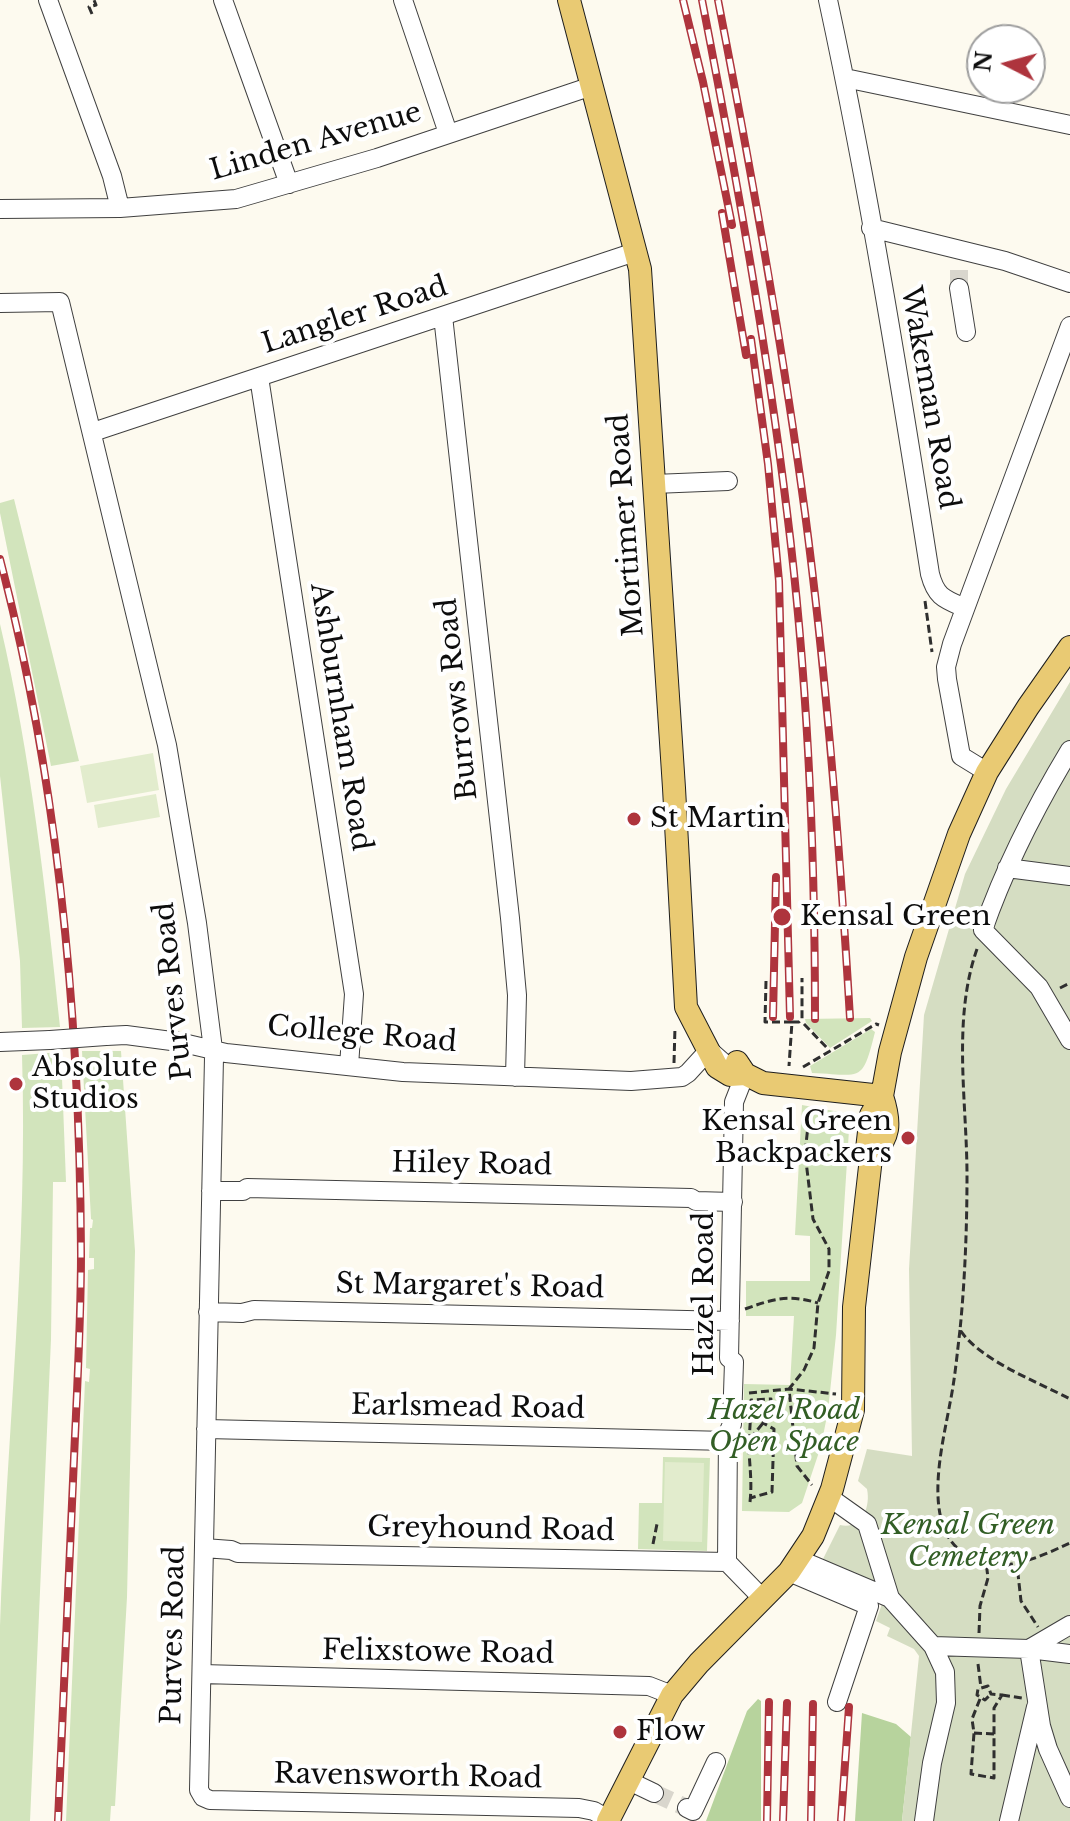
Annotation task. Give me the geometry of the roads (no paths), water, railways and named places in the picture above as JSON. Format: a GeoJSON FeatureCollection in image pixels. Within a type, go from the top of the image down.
{"type":"FeatureCollection","features":[{"type":"Feature","properties":{"kind":"main road","name":"Mortimer Road"},"geometry":{"type":"LineString","coordinates":[[569,0],[641,283],[674,788],[683,993],[699,1036],[709,1050]]}},
{"type":"Feature","properties":{"kind":"main road"},"geometry":{"type":"LineString","coordinates":[[608,1820],[672,1695],[794,1565],[813,1536],[822,1493],[853,1410],[854,1307],[871,1158],[885,1142],[889,1118],[882,1096],[890,1052],[916,957],[959,834],[987,772],[1070,647]]}},
{"type":"Feature","properties":{"kind":"main road"},"geometry":{"type":"LineString","coordinates":[[709,1050],[717,1067],[730,1075],[745,1074],[763,1083],[788,1088],[882,1096]]}},
{"type":"Feature","properties":{"kind":"street"},"geometry":{"type":"LineString","coordinates":[[48,0],[112,176],[120,208]]}},
{"type":"Feature","properties":{"kind":"street"},"geometry":{"type":"LineString","coordinates":[[223,0],[289,184]]}},
{"type":"Feature","properties":{"kind":"street"},"geometry":{"type":"LineString","coordinates":[[403,0],[448,133]]}},
{"type":"Feature","properties":{"kind":"street","name":"Wakeman Road"},"geometry":{"type":"LineString","coordinates":[[828,0],[845,78],[934,590],[945,600],[965,608]]}},
{"type":"Feature","properties":{"kind":"street"},"geometry":{"type":"LineString","coordinates":[[845,78],[1070,125]]}},
{"type":"Feature","properties":{"kind":"street","name":"Linden Avenue"},"geometry":{"type":"LineString","coordinates":[[0,209],[120,208],[216,202],[289,184],[592,86]]}},
{"type":"Feature","properties":{"kind":"street"},"geometry":{"type":"LineString","coordinates":[[871,228],[960,256],[1070,283]]}},
{"type":"Feature","properties":{"kind":"street","name":"Langler Road"},"geometry":{"type":"LineString","coordinates":[[93,432],[635,252]]}},
{"type":"Feature","properties":{"kind":"street"},"geometry":{"type":"LineString","coordinates":[[959,288],[966,332]]}},
{"type":"Feature","properties":{"kind":"street","name":"Purves Road"},"geometry":{"type":"LineString","coordinates":[[0,303],[60,302],[167,745],[197,923],[212,1050],[199,1790],[203,1797]]}},
{"type":"Feature","properties":{"kind":"street","name":"Burrows Road"},"geometry":{"type":"LineString","coordinates":[[443,316],[510,918],[517,995],[515,1077]]}},
{"type":"Feature","properties":{"kind":"street"},"geometry":{"type":"LineString","coordinates":[[987,772],[961,756],[946,667],[1070,326]]}},
{"type":"Feature","properties":{"kind":"street","name":"Ashburnham Road"},"geometry":{"type":"LineString","coordinates":[[259,377],[354,994],[349,1066]]}},
{"type":"Feature","properties":{"kind":"street"},"geometry":{"type":"LineString","coordinates":[[654,484],[728,481]]}},
{"type":"Feature","properties":{"kind":"street"},"geometry":{"type":"LineString","coordinates":[[1070,750],[1007,868],[983,930],[1039,987],[1070,1040]]}},
{"type":"Feature","properties":{"kind":"street"},"geometry":{"type":"LineString","coordinates":[[1007,868],[1070,876]]}},
{"type":"Feature","properties":{"kind":"street","name":"College Road"},"geometry":{"type":"LineString","coordinates":[[0,1042],[126,1035],[212,1050],[403,1072],[631,1081],[673,1079],[688,1073],[709,1050]]}},
{"type":"Feature","properties":{"kind":"street","name":"Hazel Road"},"geometry":{"type":"LineString","coordinates":[[727,1562],[728,1434],[732,1424],[734,1362],[729,1358],[736,1315],[733,1202],[735,1098],[745,1074]]}},
{"type":"Feature","properties":{"kind":"street","name":"Hiley Road"},"geometry":{"type":"LineString","coordinates":[[211,1191],[263,1188],[691,1198],[696,1201],[733,1202]]}},
{"type":"Feature","properties":{"kind":"street","name":"St Margaret's Road"},"geometry":{"type":"LineString","coordinates":[[208,1312],[736,1315]]}},
{"type":"Feature","properties":{"kind":"street","name":"Earlsmead Road"},"geometry":{"type":"LineString","coordinates":[[206,1429],[728,1434]]}},
{"type":"Feature","properties":{"kind":"street"},"geometry":{"type":"LineString","coordinates":[[822,1493],[867,1524],[890,1598],[933,1646],[945,1672],[946,1703],[932,1763],[924,1821]]}},
{"type":"Feature","properties":{"kind":"street","name":"Greyhound Road"},"geometry":{"type":"LineString","coordinates":[[204,1548],[267,1553],[727,1562]]}},
{"type":"Feature","properties":{"kind":"street"},"geometry":{"type":"LineString","coordinates":[[727,1562],[763,1599]]}},
{"type":"Feature","properties":{"kind":"street"},"geometry":{"type":"LineString","coordinates":[[794,1565],[890,1598]]}},
{"type":"Feature","properties":{"kind":"street"},"geometry":{"type":"LineString","coordinates":[[794,1565],[869,1606],[837,1702]]}},
{"type":"Feature","properties":{"kind":"street"},"geometry":{"type":"LineString","coordinates":[[1029,1649],[1070,1625]]}},
{"type":"Feature","properties":{"kind":"street"},"geometry":{"type":"LineString","coordinates":[[933,1646],[1029,1649],[1070,1654]]}},
{"type":"Feature","properties":{"kind":"street"},"geometry":{"type":"LineString","coordinates":[[1029,1649],[1048,1749],[1070,1798]]}},
{"type":"Feature","properties":{"kind":"street","name":"Felixstowe Road"},"geometry":{"type":"LineString","coordinates":[[202,1674],[649,1686],[672,1695]]}},
{"type":"Feature","properties":{"kind":"street"},"geometry":{"type":"LineString","coordinates":[[1009,1821],[1038,1702]]}},
{"type":"Feature","properties":{"kind":"street"},"geometry":{"type":"LineString","coordinates":[[690,1813],[716,1762]]}},
{"type":"Feature","properties":{"kind":"street"},"geometry":{"type":"LineString","coordinates":[[629,1781],[654,1793]]}},
{"type":"Feature","properties":{"kind":"street","name":"Ravensworth Road"},"geometry":{"type":"LineString","coordinates":[[203,1797],[210,1800],[294,1803],[579,1808],[594,1811],[608,1820]]}},
{"type":"Feature","properties":{"kind":"tunnel"},"geometry":{"type":"LineString","coordinates":[[959,263],[959,288]]}},
{"type":"Feature","properties":{"kind":"tunnel"},"geometry":{"type":"LineString","coordinates":[[654,1793],[687,1808]]}},
{"type":"Feature","properties":{"kind":"railway"},"geometry":{"type":"LineString","coordinates":[[683,0],[732,225]]}},
{"type":"Feature","properties":{"kind":"railway"},"geometry":{"type":"LineString","coordinates":[[702,0],[760,319],[794,575],[809,765],[815,1019]]}},
{"type":"Feature","properties":{"kind":"railway"},"geometry":{"type":"LineString","coordinates":[[718,0],[765,256],[805,513],[832,765],[850,1018]]}},
{"type":"Feature","properties":{"kind":"railway"},"geometry":{"type":"LineString","coordinates":[[722,213],[746,355]]}},
{"type":"Feature","properties":{"kind":"railway"},"geometry":{"type":"LineString","coordinates":[[751,339],[768,464],[779,581],[790,1017]]}},
{"type":"Feature","properties":{"kind":"railway"},"geometry":{"type":"LineString","coordinates":[[0,559],[20,644],[51,817],[62,904],[76,1079],[80,1167],[80,1305],[58,1821]]}},
{"type":"Feature","properties":{"kind":"railway"},"geometry":{"type":"LineString","coordinates":[[773,1017],[776,877]]}},
{"type":"Feature","properties":{"kind":"railway"},"geometry":{"type":"LineString","coordinates":[[767,1821],[769,1702]]}},
{"type":"Feature","properties":{"kind":"railway"},"geometry":{"type":"LineString","coordinates":[[783,1821],[787,1703]]}},
{"type":"Feature","properties":{"kind":"railway"},"geometry":{"type":"LineString","coordinates":[[811,1821],[813,1704]]}},
{"type":"Feature","properties":{"kind":"railway"},"geometry":{"type":"LineString","coordinates":[[841,1821],[849,1707]]}},
{"type":"Feature","properties":{"kind":"place","name":"St Martin"},"geometry":{"type":"Point","coordinates":[634,819]}},
{"type":"Feature","properties":{"kind":"place","name":"Kensal Green"},"geometry":{"type":"Point","coordinates":[782,917]}},
{"type":"Feature","properties":{"kind":"place","name":"Absolute Studios"},"geometry":{"type":"Point","coordinates":[16,1084]}},
{"type":"Feature","properties":{"kind":"place","name":"Kensal Green Backpackers"},"geometry":{"type":"Point","coordinates":[908,1138]}},
{"type":"Feature","properties":{"kind":"place","name":"Flow"},"geometry":{"type":"Point","coordinates":[620,1732]}},
{"type":"Feature","properties":{"kind":"park label","name":"Hazel Road Open Space"},"geometry":{"type":"Point","coordinates":[784,1427]}},
{"type":"Feature","properties":{"kind":"park label","name":"Kensal Green Cemetery"},"geometry":{"type":"Point","coordinates":[968,1542]}}]}
